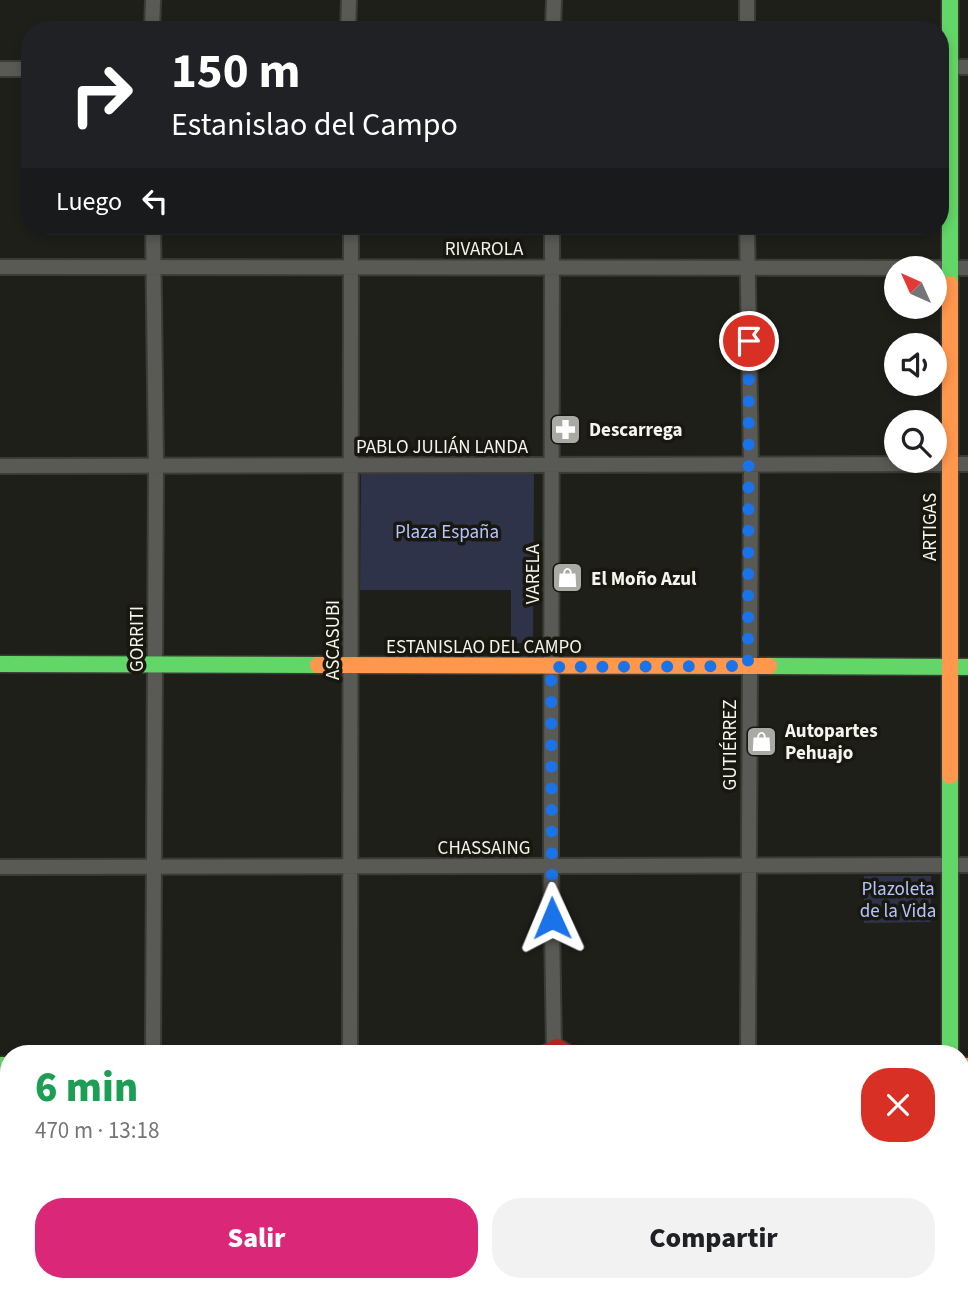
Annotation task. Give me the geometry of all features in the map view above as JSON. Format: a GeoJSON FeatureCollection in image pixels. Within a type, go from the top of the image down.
{"type":"FeatureCollection","features":[{"type":"Feature","properties":{"kind":"street"},"geometry":{"type":"LineString","coordinates":[[152,21],[153,0]]}},
{"type":"Feature","properties":{"kind":"street"},"geometry":{"type":"LineString","coordinates":[[348,21],[349,0]]}},
{"type":"Feature","properties":{"kind":"street"},"geometry":{"type":"LineString","coordinates":[[553,21],[554,0]]}},
{"type":"Feature","properties":{"kind":"street"},"geometry":{"type":"LineString","coordinates":[[747,0],[747,21]]}},
{"type":"Feature","properties":{"kind":"street","name":"ARTIGAS"},"geometry":{"type":"LineString","coordinates":[[948,21],[950,0]]}},
{"type":"Feature","properties":{"kind":"street"},"geometry":{"type":"LineString","coordinates":[[949,67],[968,67]]}},
{"type":"Feature","properties":{"kind":"street"},"geometry":{"type":"LineString","coordinates":[[0,69],[21,69]]}},
{"type":"Feature","properties":{"kind":"street","name":"ARTIGAS"},"geometry":{"type":"LineString","coordinates":[[949,211],[950,1045]]}},
{"type":"Feature","properties":{"kind":"street","name":"GORRITI"},"geometry":{"type":"LineString","coordinates":[[153,235],[156,466],[153,1045]]}},
{"type":"Feature","properties":{"kind":"street","name":"ASCASUBI"},"geometry":{"type":"LineString","coordinates":[[351,235],[351,1045]]}},
{"type":"Feature","properties":{"kind":"street","name":"VARELA"},"geometry":{"type":"LineString","coordinates":[[552,235],[551,866],[557,1045]]}},
{"type":"Feature","properties":{"kind":"street","name":"GUTIÉRREZ"},"geometry":{"type":"LineString","coordinates":[[747,235],[751,465],[748,1045]]}},
{"type":"Feature","properties":{"kind":"street","name":"RIVAROLA"},"geometry":{"type":"LineString","coordinates":[[0,267],[968,268]]}},
{"type":"Feature","properties":{"kind":"street","name":"PABLO JULIÁN LANDA"},"geometry":{"type":"LineString","coordinates":[[0,466],[968,464]]}},
{"type":"Feature","properties":{"kind":"street","name":"ESTANISLAO DEL CAMPO"},"geometry":{"type":"LineString","coordinates":[[0,664],[968,667]]}},
{"type":"Feature","properties":{"kind":"street","name":"CHASSAING"},"geometry":{"type":"LineString","coordinates":[[0,867],[968,866]]}},
{"type":"Feature","properties":{"kind":"green space","name":"Plaza España"},"geometry":{"type":"Polygon","coordinates":[[[361,471],[534,471],[533,643],[511,643],[511,590],[360,590],[361,471]]]}},
{"type":"Feature","properties":{"kind":"green space","name":"Plazoleta de la Vida"},"geometry":{"type":"Polygon","coordinates":[[[864,876],[931,876],[931,922],[864,923],[864,876]]]}},
{"type":"Feature","properties":{"kind":"traffic: fast"},"geometry":{"type":"LineString","coordinates":[[950,0],[950,284]]}},
{"type":"Feature","properties":{"kind":"traffic: fast"},"geometry":{"type":"LineString","coordinates":[[0,664],[318,665]]}},
{"type":"Feature","properties":{"kind":"traffic: fast"},"geometry":{"type":"LineString","coordinates":[[769,666],[968,667]]}},
{"type":"Feature","properties":{"kind":"traffic: fast"},"geometry":{"type":"LineString","coordinates":[[950,776],[950,1045]]}},
{"type":"Feature","properties":{"kind":"traffic: slow"},"geometry":{"type":"LineString","coordinates":[[950,284],[950,776]]}},
{"type":"Feature","properties":{"kind":"traffic: slow"},"geometry":{"type":"LineString","coordinates":[[318,665],[769,666]]}},
{"type":"Feature","properties":{"kind":"place","name":"Descarrega"},"geometry":{"type":"Point","coordinates":[566,429]}},
{"type":"Feature","properties":{"kind":"place","name":"El Moño Azul"},"geometry":{"type":"Point","coordinates":[568,578]}},
{"type":"Feature","properties":{"kind":"place","name":"Autopartes Pehuajo"},"geometry":{"type":"Point","coordinates":[762,741]}},
{"type":"Feature","properties":{"kind":"route"},"geometry":{"type":"LineString","coordinates":[[552,918],[551,667],[748,666],[751,465],[749,341]]}}]}
